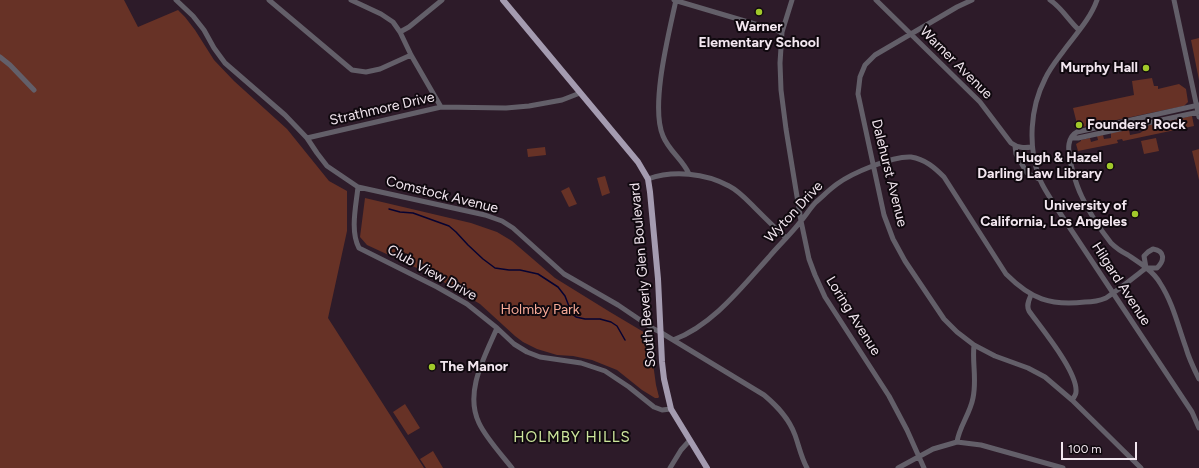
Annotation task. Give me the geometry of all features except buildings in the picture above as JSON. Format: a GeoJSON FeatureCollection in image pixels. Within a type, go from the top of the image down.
{"type":"FeatureCollection","features":[{"type":"Feature","properties":{"kind":"main road","name":"South Beverly Glen Boulevard"},"geometry":{"type":"LineString","coordinates":[[503,0],[638,162],[648,179],[658,279],[664,380],[671,409],[707,468]]}},
{"type":"Feature","properties":{"kind":"street","name":"Comstock Avenue"},"geometry":{"type":"LineString","coordinates":[[176,0],[193,16],[225,63],[285,115],[307,138],[327,166],[358,187],[485,215],[513,228],[564,274],[618,305],[652,328],[764,395],[785,416],[795,435],[800,454],[807,468]]}},
{"type":"Feature","properties":{"kind":"street"},"geometry":{"type":"LineString","coordinates":[[269,0],[352,70],[366,72],[380,69],[411,55]]}},
{"type":"Feature","properties":{"kind":"street"},"geometry":{"type":"LineString","coordinates":[[351,0],[381,14],[393,22],[441,107]]}},
{"type":"Feature","properties":{"kind":"street"},"geometry":{"type":"LineString","coordinates":[[400,32],[410,27],[442,0]]}},
{"type":"Feature","properties":{"kind":"street"},"geometry":{"type":"LineString","coordinates":[[689,174],[667,144],[660,127],[659,114],[662,69],[675,0],[782,32]]}},
{"type":"Feature","properties":{"kind":"street","name":"Loring Avenue"},"geometry":{"type":"LineString","coordinates":[[792,0],[782,32],[780,63],[781,90],[801,221],[809,259],[814,275],[825,297],[889,396],[907,430],[924,468]]}},
{"type":"Feature","properties":{"kind":"street","name":"Warner Avenue"},"geometry":{"type":"LineString","coordinates":[[876,0],[980,102],[1011,143],[1015,146],[1016,154],[1028,173],[1039,179]]}},
{"type":"Feature","properties":{"kind":"street"},"geometry":{"type":"LineString","coordinates":[[911,34],[972,0]]}},
{"type":"Feature","properties":{"kind":"street"},"geometry":{"type":"LineString","coordinates":[[1050,0],[1063,11],[1079,30]]}},
{"type":"Feature","properties":{"kind":"street","name":"Hilgard Avenue"},"geometry":{"type":"LineString","coordinates":[[1097,0],[1087,20],[1055,62],[1045,78],[1039,93],[1033,121],[1032,135],[1032,147],[1036,167],[1039,179],[1052,201],[1192,412],[1199,428]]}},
{"type":"Feature","properties":{"kind":"street"},"geometry":{"type":"LineString","coordinates":[[1071,138],[1078,138],[1199,114],[1174,0]]}},
{"type":"Feature","properties":{"kind":"street","name":"Dalehurst Avenue"},"geometry":{"type":"LineString","coordinates":[[911,34],[875,55],[865,64],[860,77],[858,94],[884,215],[893,239],[905,262],[944,319],[957,332],[974,345],[995,356],[1028,368],[1045,377],[1072,400],[1141,468]]}},
{"type":"Feature","properties":{"kind":"street"},"geometry":{"type":"LineString","coordinates":[[0,58],[10,65],[34,90]]}},
{"type":"Feature","properties":{"kind":"street","name":"Strathmore Drive"},"geometry":{"type":"LineString","coordinates":[[307,138],[441,107],[506,108],[529,106],[562,100],[580,93]]}},
{"type":"Feature","properties":{"kind":"street"},"geometry":{"type":"LineString","coordinates":[[1198,106],[1077,132],[1073,134],[1069,142],[1069,147],[1072,166],[1081,195],[1087,207],[1111,243],[1153,273],[1160,282],[1172,307],[1186,350],[1199,379]]}},
{"type":"Feature","properties":{"kind":"street"},"geometry":{"type":"LineString","coordinates":[[1015,146],[1022,148],[1032,147]]}},
{"type":"Feature","properties":{"kind":"street","name":"Wyton Drive"},"geometry":{"type":"LineString","coordinates":[[673,340],[699,325],[719,310],[737,293],[816,202],[838,183],[873,165],[899,157],[912,157],[924,161],[934,167],[944,177],[1006,274],[1017,285],[1031,295],[1059,304],[1073,304],[1100,300],[1106,298],[1146,268]]}},
{"type":"Feature","properties":{"kind":"street"},"geometry":{"type":"LineString","coordinates":[[648,179],[658,176],[689,174],[711,178],[730,186],[786,238]]}},
{"type":"Feature","properties":{"kind":"street","name":"Club View Drive"},"geometry":{"type":"LineString","coordinates":[[358,187],[354,230],[355,241],[359,248],[437,287],[467,304],[514,344],[527,352],[540,357],[581,363],[605,371],[629,387],[654,407],[662,410],[671,409]]}},
{"type":"Feature","properties":{"kind":"street"},"geometry":{"type":"LineString","coordinates":[[1031,295],[1028,303],[1029,311],[1065,361],[1074,377],[1076,394],[1072,400]]}},
{"type":"Feature","properties":{"kind":"street"},"geometry":{"type":"LineString","coordinates":[[497,328],[475,385],[475,406],[479,423],[512,468]]}},
{"type":"Feature","properties":{"kind":"street"},"geometry":{"type":"LineString","coordinates":[[957,442],[958,435],[968,416],[973,400],[975,386],[973,354],[974,345]]}},
{"type":"Feature","properties":{"kind":"street"},"geometry":{"type":"LineString","coordinates":[[670,468],[681,450],[690,440]]}},
{"type":"Feature","properties":{"kind":"street"},"geometry":{"type":"LineString","coordinates":[[898,468],[933,449],[957,442],[981,445],[1063,468]]}},
{"type":"Feature","properties":{"kind":"green space"},"geometry":{"type":"Polygon","coordinates":[[[0,0],[124,0],[138,27],[178,10],[195,30],[214,60],[234,81],[287,129],[329,181],[347,191],[347,231],[328,318],[424,468],[0,468],[0,0]]]}},
{"type":"Feature","properties":{"kind":"green space"},"geometry":{"type":"Polygon","coordinates":[[[1199,38],[1199,80],[1191,40],[1199,38]]]}},
{"type":"Feature","properties":{"kind":"green space"},"geometry":{"type":"Polygon","coordinates":[[[1152,78],[1154,86],[1158,86],[1158,89],[1179,84],[1186,89],[1188,102],[1184,106],[1078,128],[1073,108],[1134,95],[1132,81],[1152,78]]]}},
{"type":"Feature","properties":{"kind":"green space"},"geometry":{"type":"Polygon","coordinates":[[[1192,116],[1194,126],[1123,141],[1122,139],[1117,140],[1118,143],[1078,151],[1076,144],[1081,140],[1090,138],[1091,142],[1098,140],[1097,136],[1103,135],[1104,139],[1111,138],[1111,133],[1129,130],[1130,135],[1140,133],[1143,131],[1142,127],[1192,116]]]}},
{"type":"Feature","properties":{"kind":"green space"},"geometry":{"type":"Polygon","coordinates":[[[1156,138],[1159,151],[1144,154],[1141,141],[1156,138]]]}},
{"type":"Feature","properties":{"kind":"green space"},"geometry":{"type":"Polygon","coordinates":[[[545,147],[546,155],[528,157],[527,149],[545,147]]]}},
{"type":"Feature","properties":{"kind":"green space"},"geometry":{"type":"Polygon","coordinates":[[[1199,149],[1199,180],[1192,151],[1199,149]]]}},
{"type":"Feature","properties":{"kind":"green space"},"geometry":{"type":"Polygon","coordinates":[[[605,176],[610,193],[602,196],[597,178],[605,176]]]}},
{"type":"Feature","properties":{"kind":"green space"},"geometry":{"type":"Polygon","coordinates":[[[569,187],[577,204],[569,207],[561,191],[569,187]]]}},
{"type":"Feature","properties":{"kind":"green space","name":"Holmby Park"},"geometry":{"type":"Polygon","coordinates":[[[365,198],[471,223],[497,232],[512,241],[555,278],[647,334],[652,342],[652,356],[659,397],[655,398],[642,390],[617,370],[592,360],[573,356],[557,355],[537,349],[523,342],[480,304],[432,275],[367,245],[360,237],[365,198]]]}},
{"type":"Feature","properties":{"kind":"green space"},"geometry":{"type":"Polygon","coordinates":[[[405,404],[420,428],[408,435],[393,412],[405,404]]]}},
{"type":"Feature","properties":{"kind":"green space"},"geometry":{"type":"Polygon","coordinates":[[[433,451],[443,468],[426,468],[420,459],[433,451]]]}},
{"type":"Feature","properties":{"kind":"waterway"},"geometry":{"type":"LineString","coordinates":[[389,209],[413,213],[449,226],[483,259],[495,268],[520,270],[538,274],[558,287],[565,296],[572,314],[576,317],[585,319],[600,319],[611,322],[617,326],[625,340]]}},
{"type":"Feature","properties":{"kind":"place","name":"Warner Elementary School"},"geometry":{"type":"Point","coordinates":[759,12]}},
{"type":"Feature","properties":{"kind":"place","name":"Murphy Hall"},"geometry":{"type":"Point","coordinates":[1146,68]}},
{"type":"Feature","properties":{"kind":"place","name":"Founders' Rock"},"geometry":{"type":"Point","coordinates":[1079,125]}},
{"type":"Feature","properties":{"kind":"place","name":"Hugh & Hazel Darling Law Library"},"geometry":{"type":"Point","coordinates":[1110,166]}},
{"type":"Feature","properties":{"kind":"place","name":"University of California, Los Angeles"},"geometry":{"type":"Point","coordinates":[1135,214]}},
{"type":"Feature","properties":{"kind":"place","name":"The Manor"},"geometry":{"type":"Point","coordinates":[432,367]}},
{"type":"Feature","properties":{"kind":"district","name":"HOLMBY HILLS"},"geometry":{"type":"Point","coordinates":[572,438]}}]}
